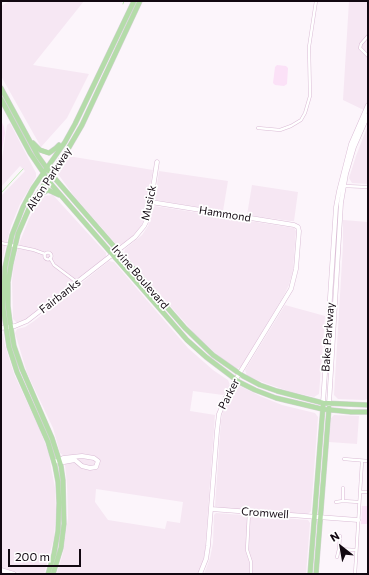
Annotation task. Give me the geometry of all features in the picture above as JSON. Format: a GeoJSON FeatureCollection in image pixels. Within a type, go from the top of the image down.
{"type":"FeatureCollection","features":[{"type":"Feature","properties":{"kind":"main road","name":"Alton Parkway"},"geometry":{"type":"LineString","coordinates":[[48,574],[57,541],[59,516],[56,461],[51,435],[6,327],[8,282],[12,246],[16,224],[23,207],[46,168],[73,128],[134,1]]}},
{"type":"Feature","properties":{"kind":"main road","name":"Alton Parkway"},"geometry":{"type":"LineString","coordinates":[[12,246],[35,198],[75,137],[140,1]]}},
{"type":"Feature","properties":{"kind":"main road"},"geometry":{"type":"LineString","coordinates":[[103,80],[102,77],[114,51],[114,48],[112,47]]}},
{"type":"Feature","properties":{"kind":"main road","name":"Irvine Boulevard"},"geometry":{"type":"LineString","coordinates":[[1,88],[50,174],[187,340],[206,357],[236,379],[255,390],[276,398],[328,410],[368,412]]}},
{"type":"Feature","properties":{"kind":"main road","name":"Irvine Boulevard"},"geometry":{"type":"LineString","coordinates":[[1,99],[43,173],[60,195],[212,355],[239,374],[271,389],[329,404],[368,405]]}},
{"type":"Feature","properties":{"kind":"main road"},"geometry":{"type":"LineString","coordinates":[[26,134],[40,150],[49,153],[56,148],[73,128]]}},
{"type":"Feature","properties":{"kind":"main road"},"geometry":{"type":"LineString","coordinates":[[35,198],[42,192],[48,190],[60,195]]}},
{"type":"Feature","properties":{"kind":"main road"},"geometry":{"type":"LineString","coordinates":[[361,405],[368,400]]}},
{"type":"Feature","properties":{"kind":"main road","name":"Bake Parkway"},"geometry":{"type":"LineString","coordinates":[[310,574],[323,403]]}},
{"type":"Feature","properties":{"kind":"main road","name":"Bake Parkway"},"geometry":{"type":"LineString","coordinates":[[316,574],[329,404]]}},
{"type":"Feature","properties":{"kind":"main road","name":"Alton Parkway"},"geometry":{"type":"LineString","coordinates":[[53,574],[60,548],[64,514],[63,480],[56,461]]}},
{"type":"Feature","properties":{"kind":"street"},"geometry":{"type":"LineString","coordinates":[[258,128],[280,130],[301,120],[305,113],[310,96],[310,47],[316,1]]}},
{"type":"Feature","properties":{"kind":"street"},"geometry":{"type":"LineString","coordinates":[[368,36],[361,44],[360,48],[368,56]]}},
{"type":"Feature","properties":{"kind":"street","name":"Bake Parkway"},"geometry":{"type":"LineString","coordinates":[[329,404],[342,186],[351,144],[368,105]]}},
{"type":"Feature","properties":{"kind":"street","name":"Bake Parkway"},"geometry":{"type":"LineString","coordinates":[[323,403],[336,207],[354,147],[368,115]]}},
{"type":"Feature","properties":{"kind":"street","name":"Musick"},"geometry":{"type":"LineString","coordinates":[[115,253],[135,237],[147,220],[157,162]]}},
{"type":"Feature","properties":{"kind":"street"},"geometry":{"type":"LineString","coordinates":[[342,186],[368,187]]}},
{"type":"Feature","properties":{"kind":"street","name":"Hammond"},"geometry":{"type":"LineString","coordinates":[[151,202],[294,224],[298,227]]}},
{"type":"Feature","properties":{"kind":"street","name":"Parker"},"geometry":{"type":"LineString","coordinates":[[200,574],[206,559],[208,546],[218,420],[224,403],[236,379],[291,289],[296,269],[300,231],[298,227]]}},
{"type":"Feature","properties":{"kind":"street"},"geometry":{"type":"LineString","coordinates":[[1,243],[34,250],[45,254],[47,252],[50,253],[50,258],[54,265],[78,283]]}},
{"type":"Feature","properties":{"kind":"street","name":"Fairbanks"},"geometry":{"type":"LineString","coordinates":[[6,327],[28,322],[115,253]]}},
{"type":"Feature","properties":{"kind":"street"},"geometry":{"type":"LineString","coordinates":[[45,254],[45,258],[50,258]]}},
{"type":"Feature","properties":{"kind":"street"},"geometry":{"type":"LineString","coordinates":[[82,456],[94,458],[98,461],[96,467],[90,468],[82,466],[75,460],[64,462],[56,461],[63,458],[82,456]]}},
{"type":"Feature","properties":{"kind":"street"},"geometry":{"type":"LineString","coordinates":[[344,459],[368,462]]}},
{"type":"Feature","properties":{"kind":"street"},"geometry":{"type":"LineString","coordinates":[[355,574],[362,461]]}},
{"type":"Feature","properties":{"kind":"street"},"geometry":{"type":"LineString","coordinates":[[343,488],[344,501]]}},
{"type":"Feature","properties":{"kind":"street"},"geometry":{"type":"LineString","coordinates":[[360,492],[368,492]]}},
{"type":"Feature","properties":{"kind":"street"},"geometry":{"type":"LineString","coordinates":[[336,502],[359,502]]}},
{"type":"Feature","properties":{"kind":"street","name":"Cromwell"},"geometry":{"type":"LineString","coordinates":[[211,509],[358,520]]}},
{"type":"Feature","properties":{"kind":"street"},"geometry":{"type":"LineString","coordinates":[[249,512],[247,550],[251,562],[251,574]]}},
{"type":"Feature","properties":{"kind":"street"},"geometry":{"type":"LineString","coordinates":[[337,557],[340,536]]}},
{"type":"Feature","properties":{"kind":"street"},"geometry":{"type":"LineString","coordinates":[[339,549],[356,550]]}},
{"type":"Feature","properties":{"kind":"street"},"geometry":{"type":"LineString","coordinates":[[1,570],[14,574]]}},
{"type":"Feature","properties":{"kind":"shaded area"},"geometry":{"type":"Polygon","coordinates":[[[10,1],[84,1],[33,65],[89,74],[67,118],[41,147],[1,76],[1,6],[10,1]]]}},
{"type":"Feature","properties":{"kind":"shaded area"},"geometry":{"type":"Polygon","coordinates":[[[349,1],[368,1],[368,112],[343,100],[349,1]]]}},
{"type":"Feature","properties":{"kind":"shaded area"},"geometry":{"type":"Polygon","coordinates":[[[277,65],[286,66],[288,68],[287,84],[284,86],[275,85],[273,83],[275,67],[277,65]]]}},
{"type":"Feature","properties":{"kind":"shaded area"},"geometry":{"type":"Polygon","coordinates":[[[1,120],[5,133],[1,156],[1,120]]]}},
{"type":"Feature","properties":{"kind":"shaded area"},"geometry":{"type":"Polygon","coordinates":[[[10,123],[36,173],[36,177],[20,204],[11,226],[1,264],[1,196],[25,171],[20,166],[1,187],[1,165],[7,125],[10,123]]]}},
{"type":"Feature","properties":{"kind":"shaded area"},"geometry":{"type":"Polygon","coordinates":[[[368,125],[368,184],[352,183],[349,178],[368,125]]]}},
{"type":"Feature","properties":{"kind":"shaded area"},"geometry":{"type":"Polygon","coordinates":[[[68,156],[153,170],[144,221],[133,236],[121,245],[116,244],[74,196],[58,174],[58,171],[68,156]]]}},
{"type":"Feature","properties":{"kind":"shaded area"},"geometry":{"type":"Polygon","coordinates":[[[159,171],[228,181],[223,211],[156,200],[155,198],[159,171]]]}},
{"type":"Feature","properties":{"kind":"shaded area"},"geometry":{"type":"Polygon","coordinates":[[[252,185],[298,192],[294,221],[247,215],[252,185]]]}},
{"type":"Feature","properties":{"kind":"shaded area"},"geometry":{"type":"Polygon","coordinates":[[[53,195],[106,253],[106,257],[27,320],[17,323],[13,319],[12,281],[14,264],[20,241],[29,219],[42,196],[53,195]]]}},
{"type":"Feature","properties":{"kind":"shaded area"},"geometry":{"type":"Polygon","coordinates":[[[155,206],[294,228],[296,231],[293,270],[289,285],[241,367],[236,369],[221,358],[196,335],[124,254],[125,249],[142,235],[148,226],[153,208],[155,206]]]}},
{"type":"Feature","properties":{"kind":"shaded area"},"geometry":{"type":"Polygon","coordinates":[[[343,220],[368,222],[368,399],[364,400],[338,399],[334,395],[343,245],[343,220]]]}},
{"type":"Feature","properties":{"kind":"shaded area"},"geometry":{"type":"Polygon","coordinates":[[[109,261],[114,262],[188,348],[213,370],[228,380],[230,385],[223,395],[193,391],[190,411],[215,415],[205,551],[202,566],[198,574],[57,573],[63,553],[68,518],[64,456],[60,453],[53,428],[27,373],[15,333],[17,329],[25,327],[109,261]],[[96,489],[95,502],[108,520],[165,529],[167,521],[180,523],[183,502],[96,489]]]}},
{"type":"Feature","properties":{"kind":"shaded area"},"geometry":{"type":"Polygon","coordinates":[[[285,305],[325,316],[319,394],[314,397],[288,391],[247,376],[245,370],[285,305]]]}},
{"type":"Feature","properties":{"kind":"shaded area"},"geometry":{"type":"Polygon","coordinates":[[[1,333],[3,334],[14,374],[40,430],[49,454],[55,488],[56,510],[54,538],[44,574],[26,574],[1,568],[1,333]]]}},
{"type":"Feature","properties":{"kind":"shaded area"},"geometry":{"type":"Polygon","coordinates":[[[240,386],[282,405],[315,413],[318,417],[311,511],[308,514],[217,508],[215,506],[221,420],[223,411],[236,387],[240,386]]]}},
{"type":"Feature","properties":{"kind":"shaded area"},"geometry":{"type":"Polygon","coordinates":[[[334,415],[359,416],[357,444],[329,442],[331,418],[334,415]]]}},
{"type":"Feature","properties":{"kind":"shaded area"},"geometry":{"type":"Polygon","coordinates":[[[362,506],[368,506],[368,524],[361,524],[362,506]]]}},
{"type":"Feature","properties":{"kind":"shaded area"},"geometry":{"type":"Polygon","coordinates":[[[216,513],[308,520],[310,523],[306,574],[204,574],[210,558],[213,543],[214,515],[216,513]]]}},
{"type":"Feature","properties":{"kind":"waterway"},"geometry":{"type":"LineString","coordinates":[[1,193],[23,169]]}}]}
